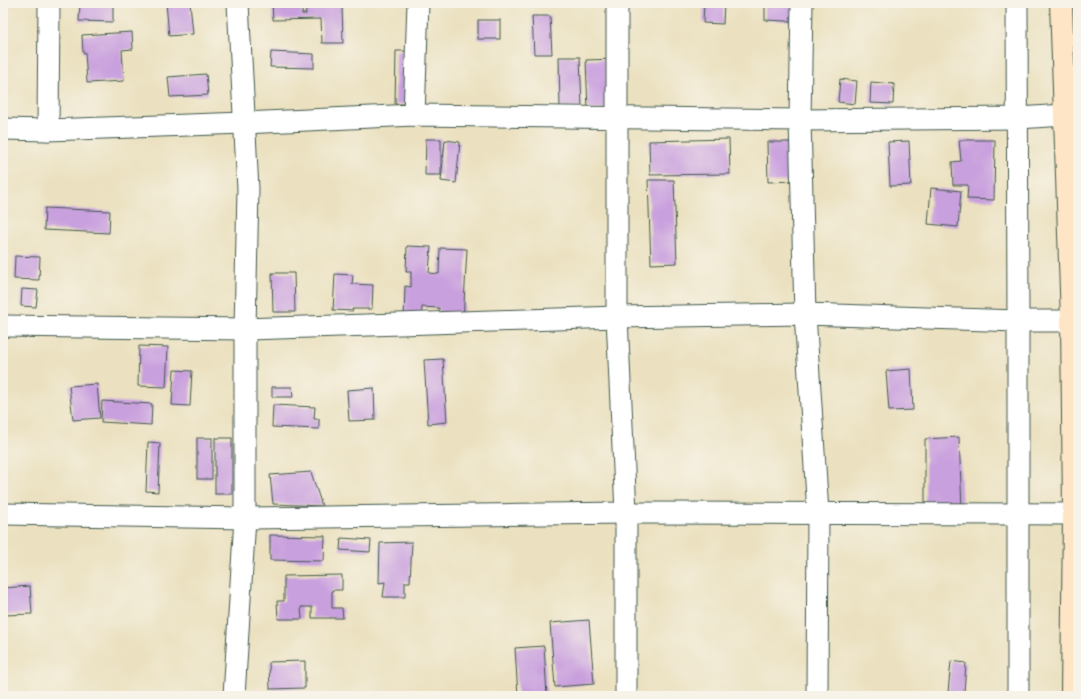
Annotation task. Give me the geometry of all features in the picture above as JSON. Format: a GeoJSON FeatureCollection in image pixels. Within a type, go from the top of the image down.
{"type":"FeatureCollection","features":[{"type":"Feature","properties":{"kind":"main road"},"geometry":{"type":"LineString","coordinates":[[1061,3],[1065,115],[1072,150],[1075,320],[1076,514],[1072,696]]}},
{"type":"Feature","properties":{"kind":"street"},"geometry":{"type":"LineString","coordinates":[[48,130],[49,3]]}},
{"type":"Feature","properties":{"kind":"street"},"geometry":{"type":"LineString","coordinates":[[234,696],[245,518],[245,329],[248,189],[238,3]]}},
{"type":"Feature","properties":{"kind":"street"},"geometry":{"type":"LineString","coordinates":[[414,115],[418,3]]}},
{"type":"Feature","properties":{"kind":"street"},"geometry":{"type":"LineString","coordinates":[[617,3],[617,317],[626,513],[626,696]]}},
{"type":"Feature","properties":{"kind":"street"},"geometry":{"type":"LineString","coordinates":[[802,3],[800,120],[805,314],[818,513],[817,696]]}},
{"type":"Feature","properties":{"kind":"street"},"geometry":{"type":"LineString","coordinates":[[1017,3],[1018,696]]}},
{"type":"Feature","properties":{"kind":"street"},"geometry":{"type":"LineString","coordinates":[[3,129],[48,130],[414,115],[800,120],[1018,118],[1065,115]]}},
{"type":"Feature","properties":{"kind":"street"},"geometry":{"type":"LineString","coordinates":[[3,326],[245,329],[617,317],[805,314],[1018,321],[1075,320]]}},
{"type":"Feature","properties":{"kind":"street"},"geometry":{"type":"LineString","coordinates":[[3,514],[245,518],[626,513],[1076,514]]}},
{"type":"Feature","properties":{"kind":"building"},"geometry":{"type":"Polygon","coordinates":[[[80,3],[113,3],[113,22],[79,21],[80,3]]]}},
{"type":"Feature","properties":{"kind":"building"},"geometry":{"type":"Polygon","coordinates":[[[166,3],[190,3],[193,34],[169,36],[166,3]]]}},
{"type":"Feature","properties":{"kind":"building"},"geometry":{"type":"Polygon","coordinates":[[[272,3],[302,3],[302,14],[306,14],[305,3],[342,3],[343,43],[322,43],[321,19],[273,20],[272,3]]]}},
{"type":"Feature","properties":{"kind":"building"},"geometry":{"type":"Polygon","coordinates":[[[704,3],[724,3],[723,24],[703,23],[704,3]]]}},
{"type":"Feature","properties":{"kind":"building"},"geometry":{"type":"Polygon","coordinates":[[[765,3],[792,3],[807,22],[765,20],[765,3]]]}},
{"type":"Feature","properties":{"kind":"building"},"geometry":{"type":"Polygon","coordinates":[[[532,16],[550,16],[552,54],[534,54],[532,16]]]}},
{"type":"Feature","properties":{"kind":"building"},"geometry":{"type":"Polygon","coordinates":[[[478,20],[500,20],[500,39],[478,39],[478,20]]]}},
{"type":"Feature","properties":{"kind":"building"},"geometry":{"type":"Polygon","coordinates":[[[132,32],[133,49],[122,50],[124,81],[87,83],[85,52],[83,53],[82,35],[132,32]]]}},
{"type":"Feature","properties":{"kind":"building"},"geometry":{"type":"Polygon","coordinates":[[[396,51],[413,51],[412,104],[395,104],[396,51]]]}},
{"type":"Feature","properties":{"kind":"building"},"geometry":{"type":"Polygon","coordinates":[[[271,52],[314,54],[314,68],[270,67],[271,52]]]}},
{"type":"Feature","properties":{"kind":"building"},"geometry":{"type":"Polygon","coordinates":[[[559,57],[580,57],[582,107],[560,108],[559,57]]]}},
{"type":"Feature","properties":{"kind":"building"},"geometry":{"type":"Polygon","coordinates":[[[615,59],[617,109],[588,110],[586,60],[615,59]]]}},
{"type":"Feature","properties":{"kind":"building"},"geometry":{"type":"Polygon","coordinates":[[[206,74],[208,95],[170,97],[168,77],[206,74]]]}},
{"type":"Feature","properties":{"kind":"building"},"geometry":{"type":"Polygon","coordinates":[[[840,79],[857,81],[855,104],[838,102],[840,79]]]}},
{"type":"Feature","properties":{"kind":"building"},"geometry":{"type":"Polygon","coordinates":[[[871,82],[894,84],[893,104],[870,103],[871,82]]]}},
{"type":"Feature","properties":{"kind":"building"},"geometry":{"type":"Polygon","coordinates":[[[426,139],[441,139],[441,175],[425,175],[426,139]]]}},
{"type":"Feature","properties":{"kind":"building"},"geometry":{"type":"Polygon","coordinates":[[[729,139],[730,174],[650,175],[649,141],[729,139]]]}},
{"type":"Feature","properties":{"kind":"building"},"geometry":{"type":"Polygon","coordinates":[[[445,140],[460,142],[456,183],[441,181],[445,140]]]}},
{"type":"Feature","properties":{"kind":"building"},"geometry":{"type":"Polygon","coordinates":[[[959,140],[995,140],[994,200],[967,199],[968,185],[953,185],[952,162],[961,161],[959,140]]]}},
{"type":"Feature","properties":{"kind":"building"},"geometry":{"type":"Polygon","coordinates":[[[909,141],[911,185],[890,186],[888,142],[909,141]]]}},
{"type":"Feature","properties":{"kind":"building"},"geometry":{"type":"Polygon","coordinates":[[[767,142],[794,142],[795,181],[768,182],[767,142]]]}},
{"type":"Feature","properties":{"kind":"building"},"geometry":{"type":"Polygon","coordinates":[[[648,180],[674,180],[677,263],[651,264],[648,180]]]}},
{"type":"Feature","properties":{"kind":"building"},"geometry":{"type":"Polygon","coordinates":[[[931,188],[961,191],[958,227],[928,224],[931,188]]]}},
{"type":"Feature","properties":{"kind":"building"},"geometry":{"type":"Polygon","coordinates":[[[45,208],[110,211],[109,233],[44,230],[45,208]]]}},
{"type":"Feature","properties":{"kind":"building"},"geometry":{"type":"Polygon","coordinates":[[[407,246],[431,247],[429,273],[439,274],[440,248],[467,249],[463,322],[439,320],[439,308],[422,307],[421,320],[404,319],[405,286],[411,287],[411,272],[406,272],[407,246]]]}},
{"type":"Feature","properties":{"kind":"building"},"geometry":{"type":"Polygon","coordinates":[[[15,256],[40,257],[39,280],[14,279],[15,256]]]}},
{"type":"Feature","properties":{"kind":"building"},"geometry":{"type":"Polygon","coordinates":[[[272,273],[294,273],[295,312],[273,312],[272,273]]]}},
{"type":"Feature","properties":{"kind":"building"},"geometry":{"type":"Polygon","coordinates":[[[335,274],[353,275],[352,284],[373,285],[372,309],[352,309],[353,311],[333,310],[335,274]]]}},
{"type":"Feature","properties":{"kind":"building"},"geometry":{"type":"Polygon","coordinates":[[[22,289],[38,290],[36,307],[21,306],[22,289]]]}},
{"type":"Feature","properties":{"kind":"building"},"geometry":{"type":"Polygon","coordinates":[[[139,346],[168,347],[166,387],[138,386],[139,346]]]}},
{"type":"Feature","properties":{"kind":"building"},"geometry":{"type":"Polygon","coordinates":[[[443,359],[447,422],[428,424],[424,360],[443,359]]]}},
{"type":"Feature","properties":{"kind":"building"},"geometry":{"type":"Polygon","coordinates":[[[911,369],[913,410],[889,411],[886,371],[911,369]]]}},
{"type":"Feature","properties":{"kind":"building"},"geometry":{"type":"Polygon","coordinates":[[[174,370],[192,371],[190,406],[172,405],[174,370]]]}},
{"type":"Feature","properties":{"kind":"building"},"geometry":{"type":"Polygon","coordinates":[[[97,384],[100,418],[73,420],[69,386],[97,384]]]}},
{"type":"Feature","properties":{"kind":"building"},"geometry":{"type":"Polygon","coordinates":[[[272,387],[292,387],[293,397],[272,397],[272,387]]]}},
{"type":"Feature","properties":{"kind":"building"},"geometry":{"type":"Polygon","coordinates":[[[374,388],[375,420],[349,421],[347,390],[374,388]]]}},
{"type":"Feature","properties":{"kind":"building"},"geometry":{"type":"Polygon","coordinates":[[[102,401],[152,404],[151,425],[101,422],[102,401]]]}},
{"type":"Feature","properties":{"kind":"building"},"geometry":{"type":"Polygon","coordinates":[[[273,405],[315,407],[314,419],[319,419],[319,429],[272,427],[273,405]]]}},
{"type":"Feature","properties":{"kind":"building"},"geometry":{"type":"Polygon","coordinates":[[[959,437],[962,510],[925,512],[925,439],[959,437]]]}},
{"type":"Feature","properties":{"kind":"building"},"geometry":{"type":"Polygon","coordinates":[[[197,438],[212,438],[212,479],[197,479],[197,438]]]}},
{"type":"Feature","properties":{"kind":"building"},"geometry":{"type":"Polygon","coordinates":[[[215,438],[232,438],[232,494],[215,494],[215,438]]]}},
{"type":"Feature","properties":{"kind":"building"},"geometry":{"type":"Polygon","coordinates":[[[148,442],[160,443],[158,492],[146,491],[148,442]]]}},
{"type":"Feature","properties":{"kind":"building"},"geometry":{"type":"Polygon","coordinates":[[[311,472],[322,506],[273,504],[270,475],[311,472]]]}},
{"type":"Feature","properties":{"kind":"building"},"geometry":{"type":"Polygon","coordinates":[[[270,535],[325,536],[324,561],[270,560],[270,535]]]}},
{"type":"Feature","properties":{"kind":"building"},"geometry":{"type":"Polygon","coordinates":[[[341,538],[371,540],[370,552],[340,550],[341,538]]]}},
{"type":"Feature","properties":{"kind":"building"},"geometry":{"type":"Polygon","coordinates":[[[412,542],[410,582],[405,582],[405,597],[383,597],[385,582],[379,583],[380,543],[412,542]]]}},
{"type":"Feature","properties":{"kind":"building"},"geometry":{"type":"Polygon","coordinates":[[[342,575],[342,590],[332,590],[332,608],[342,608],[343,618],[312,618],[312,607],[301,607],[302,619],[278,619],[277,601],[284,601],[284,576],[342,575]]]}},
{"type":"Feature","properties":{"kind":"building"},"geometry":{"type":"Polygon","coordinates":[[[30,586],[32,614],[3,615],[3,588],[30,586]]]}},
{"type":"Feature","properties":{"kind":"building"},"geometry":{"type":"Polygon","coordinates":[[[589,620],[594,684],[555,687],[550,623],[589,620]]]}},
{"type":"Feature","properties":{"kind":"building"},"geometry":{"type":"Polygon","coordinates":[[[544,646],[547,696],[518,696],[515,648],[544,646]]]}},
{"type":"Feature","properties":{"kind":"building"},"geometry":{"type":"Polygon","coordinates":[[[305,661],[305,688],[270,689],[269,662],[305,661]]]}},
{"type":"Feature","properties":{"kind":"building"},"geometry":{"type":"Polygon","coordinates":[[[951,661],[966,663],[964,693],[948,692],[951,661]]]}}]}
